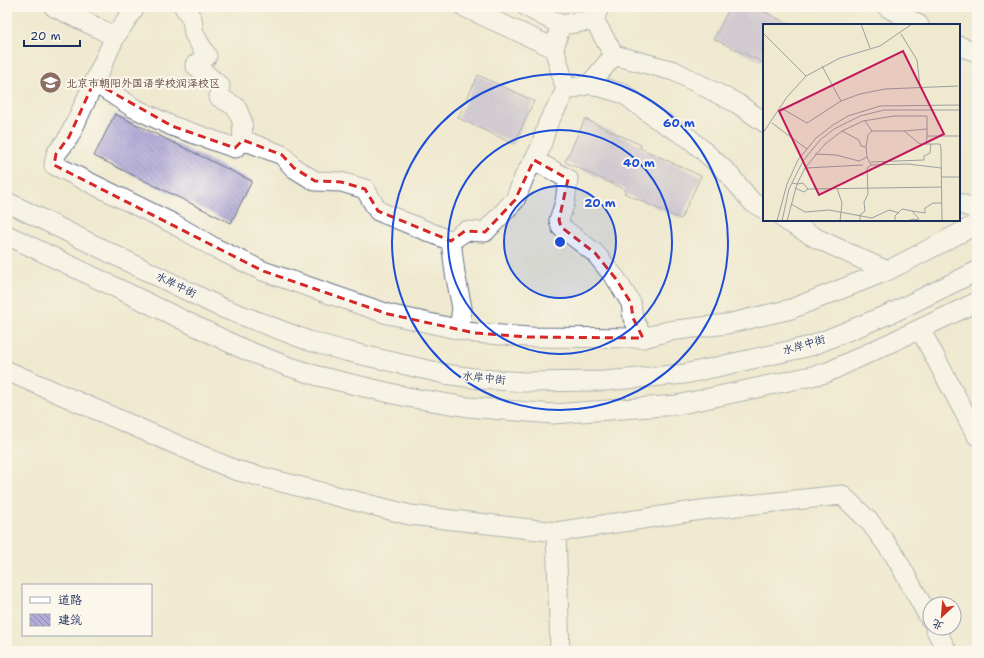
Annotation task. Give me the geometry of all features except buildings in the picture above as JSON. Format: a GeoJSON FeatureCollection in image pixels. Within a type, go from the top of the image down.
{"type":"FeatureCollection","features":[{"type":"Feature","properties":{"kind":"street"},"geometry":{"type":"LineString","coordinates":[[54,7],[115,37]]}},
{"type":"Feature","properties":{"kind":"street"},"geometry":{"type":"LineString","coordinates":[[135,7],[115,37],[69,137],[56,154],[54,165],[174,224],[215,248],[263,272],[388,314],[475,333],[528,337],[643,338],[669,331],[727,324],[791,309],[887,271],[977,224]]}},
{"type":"Feature","properties":{"kind":"street"},"geometry":{"type":"LineString","coordinates":[[94,82],[134,108],[172,126],[235,148],[242,140],[242,121],[236,106],[219,96],[220,86],[195,65],[207,56],[194,34],[192,19],[184,7]]}},
{"type":"Feature","properties":{"kind":"street"},"geometry":{"type":"LineString","coordinates":[[464,7],[554,48]]}},
{"type":"Feature","properties":{"kind":"street"},"geometry":{"type":"LineString","coordinates":[[527,7],[562,25],[597,14],[614,55]]}},
{"type":"Feature","properties":{"kind":"street"},"geometry":{"type":"LineString","coordinates":[[887,7],[917,24]]}},
{"type":"Feature","properties":{"kind":"street"},"geometry":{"type":"LineString","coordinates":[[451,242],[465,231],[485,232],[515,200],[525,175],[540,149],[548,123],[566,90],[554,48],[562,25]]}},
{"type":"Feature","properties":{"kind":"street"},"geometry":{"type":"LineString","coordinates":[[960,46],[977,52]]}},
{"type":"Feature","properties":{"kind":"street"},"geometry":{"type":"LineString","coordinates":[[590,84],[614,55]]}},
{"type":"Feature","properties":{"kind":"street"},"geometry":{"type":"LineString","coordinates":[[614,55],[674,71],[738,104],[763,121]]}},
{"type":"Feature","properties":{"kind":"street"},"geometry":{"type":"LineString","coordinates":[[566,90],[590,84],[624,94],[657,118],[689,138],[727,172],[752,202],[763,208]]}},
{"type":"Feature","properties":{"kind":"street"},"geometry":{"type":"LineString","coordinates":[[242,140],[282,156],[294,168],[315,181],[341,182],[365,189],[378,210],[451,242]]}},
{"type":"Feature","properties":{"kind":"street"},"geometry":{"type":"LineString","coordinates":[[534,160],[568,179],[565,202],[559,220],[561,228],[595,254],[616,279],[631,303],[633,318],[643,338]]}},
{"type":"Feature","properties":{"kind":"street","name":"水岸中街"},"geometry":{"type":"LineString","coordinates":[[7,202],[220,307],[309,341],[345,351],[445,374],[480,380],[525,382],[604,381],[685,374],[811,346],[894,312],[977,271]]}},
{"type":"Feature","properties":{"kind":"street"},"geometry":{"type":"LineString","coordinates":[[960,203],[977,210]]}},
{"type":"Feature","properties":{"kind":"street"},"geometry":{"type":"LineString","coordinates":[[786,221],[816,238],[887,271]]}},
{"type":"Feature","properties":{"kind":"street"},"geometry":{"type":"LineString","coordinates":[[7,235],[243,349],[287,366],[332,379],[407,397],[468,407],[553,414],[677,405],[826,373],[977,302]]}},
{"type":"Feature","properties":{"kind":"street"},"geometry":{"type":"LineString","coordinates":[[451,242],[462,308],[459,329]]}},
{"type":"Feature","properties":{"kind":"street"},"geometry":{"type":"LineString","coordinates":[[920,329],[977,436]]}},
{"type":"Feature","properties":{"kind":"street"},"geometry":{"type":"LineString","coordinates":[[7,371],[235,470],[410,515],[556,532],[701,510],[842,495],[870,522],[895,556],[922,605]]}},
{"type":"Feature","properties":{"kind":"street"},"geometry":{"type":"LineString","coordinates":[[556,532],[560,651]]}},
{"type":"Feature","properties":{"kind":"street"},"geometry":{"type":"LineString","coordinates":[[939,636],[947,651]]}},
{"type":"Feature","properties":{"kind":"highlighted area"},"geometry":{"type":"Polygon","coordinates":[[[94,82],[172,126],[235,148],[243,140],[282,155],[294,168],[315,181],[341,182],[365,189],[378,211],[451,241],[465,231],[485,232],[515,200],[534,160],[568,179],[559,220],[561,227],[595,253],[616,279],[631,303],[633,318],[643,338],[528,337],[475,333],[388,314],[263,271],[54,165],[56,154],[69,137],[94,82]]]}},
{"type":"Feature","properties":{"kind":"place","name":"北京市朝阳外国语学校润泽校区"},"geometry":{"type":"Point","coordinates":[51,83]}}]}
